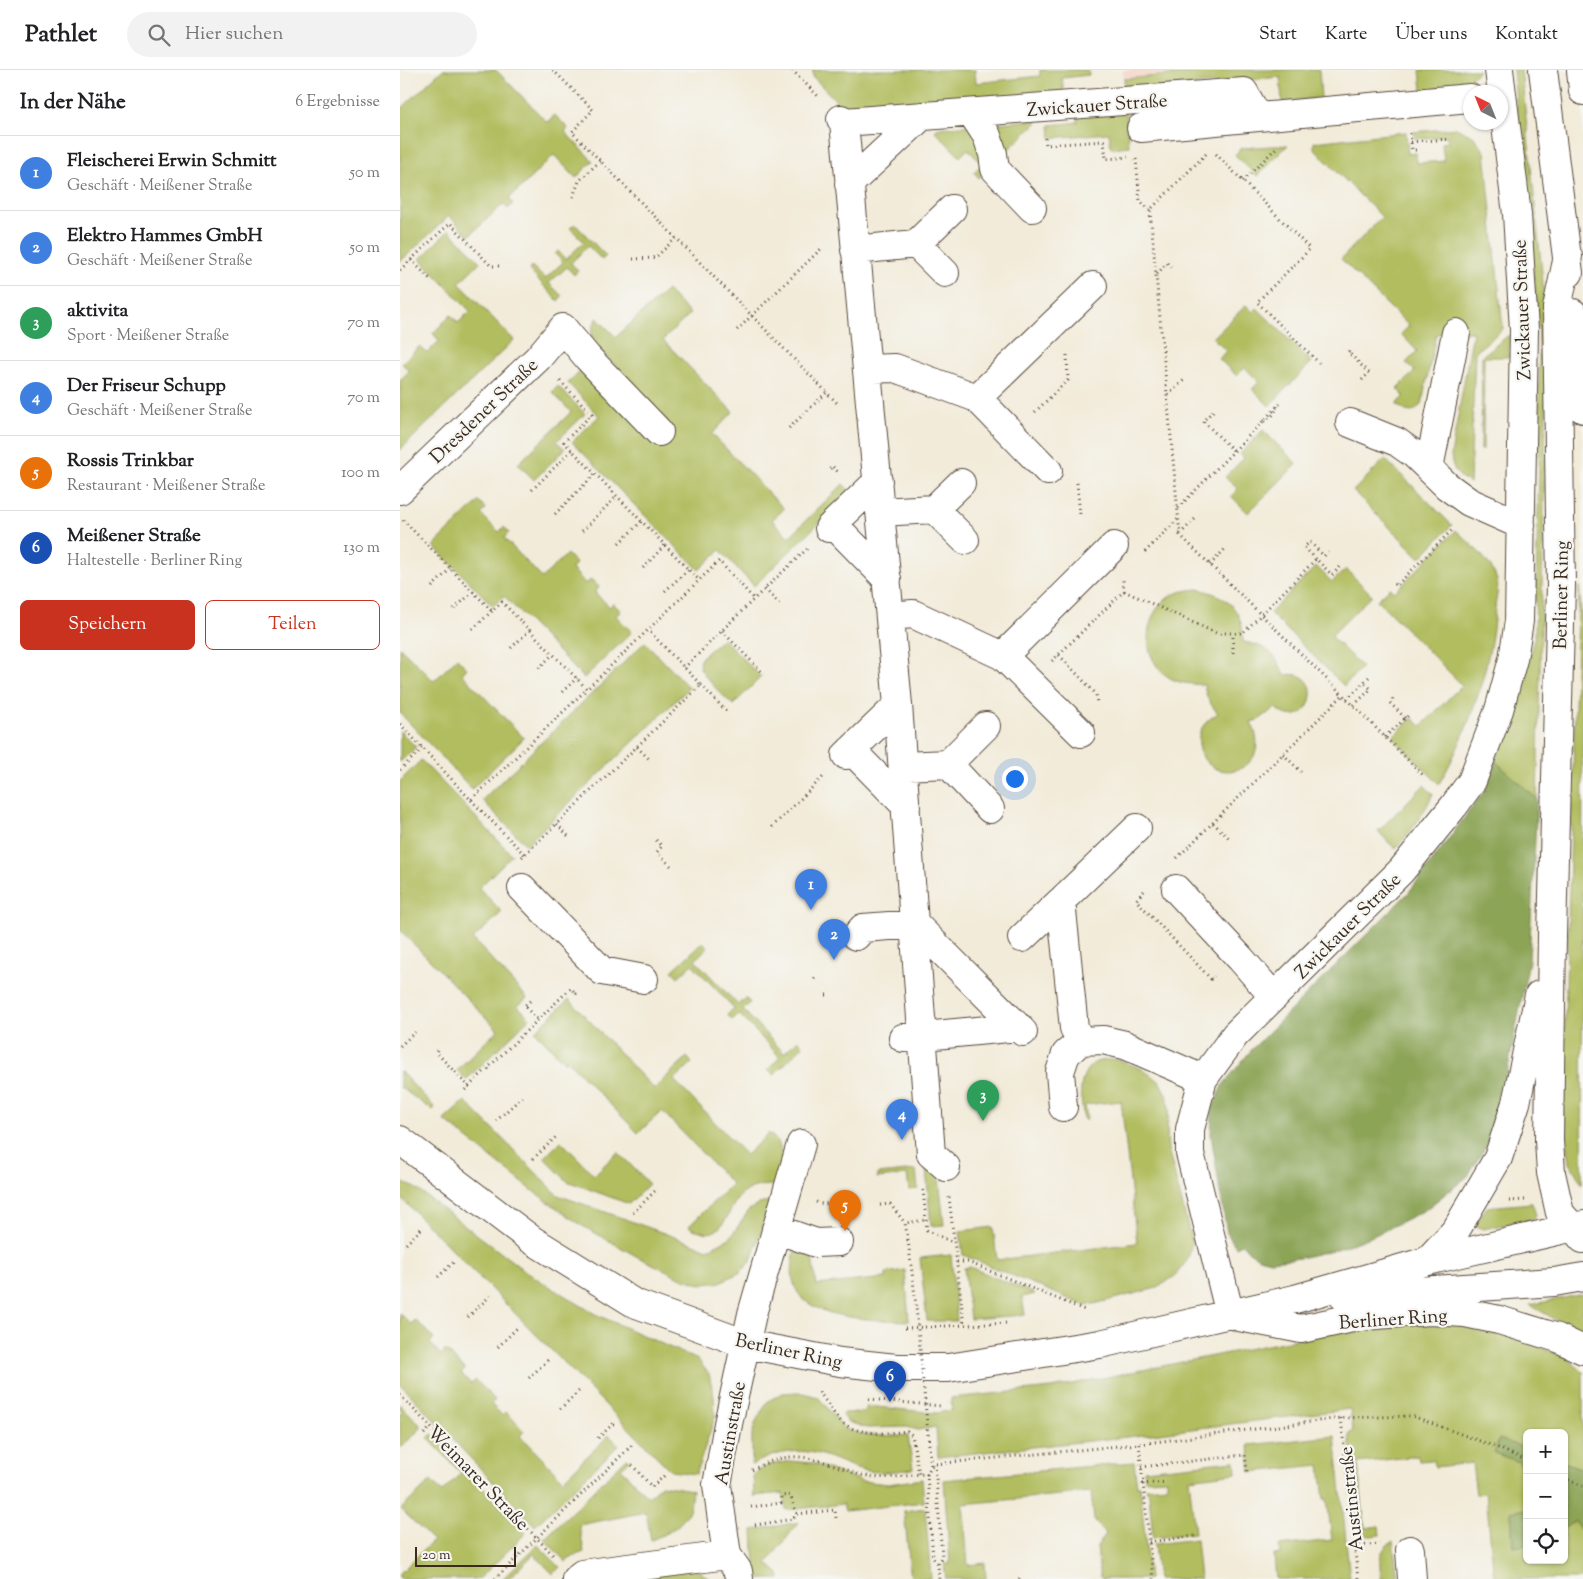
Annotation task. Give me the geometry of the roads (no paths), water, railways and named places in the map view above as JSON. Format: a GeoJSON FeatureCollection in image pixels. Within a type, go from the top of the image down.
{"type":"FeatureCollection","features":[{"type":"Feature","properties":{"kind":"street"},"geometry":{"type":"LineString","coordinates":[[1543,70],[1568,256],[1583,408]]}},
{"type":"Feature","properties":{"kind":"street"},"geometry":{"type":"LineString","coordinates":[[1580,70],[1583,92]]}},
{"type":"Feature","properties":{"kind":"street","name":"Zwickauer Straße"},"geometry":{"type":"LineString","coordinates":[[849,184],[842,121],[1244,92],[1258,117]]}},
{"type":"Feature","properties":{"kind":"street","name":"Zwickauer Straße"},"geometry":{"type":"LineString","coordinates":[[1141,128],[1463,99]]}},
{"type":"Feature","properties":{"kind":"street"},"geometry":{"type":"LineString","coordinates":[[972,113],[987,136],[993,154],[995,169],[1032,208]]}},
{"type":"Feature","properties":{"kind":"street"},"geometry":{"type":"LineString","coordinates":[[922,116],[849,184],[850,236],[867,369],[868,495],[887,579],[901,615],[898,705],[915,924],[909,991],[924,1070],[928,1154]]}},
{"type":"Feature","properties":{"kind":"street","name":"Zwickauer Straße"},"geometry":{"type":"LineString","coordinates":[[1230,1315],[1190,1153],[1190,1130],[1203,1079],[1235,1035],[1401,872],[1454,806],[1472,781],[1499,710],[1513,659],[1519,621],[1524,330],[1517,214],[1506,130]]}},
{"type":"Feature","properties":{"kind":"street"},"geometry":{"type":"LineString","coordinates":[[916,244],[952,209]]}},
{"type":"Feature","properties":{"kind":"street"},"geometry":{"type":"LineString","coordinates":[[850,236],[916,244],[944,273]]}},
{"type":"Feature","properties":{"kind":"street","name":"Berliner Ring"},"geometry":{"type":"LineString","coordinates":[[1568,256],[1557,308],[1561,585],[1549,1140],[1551,1173],[1560,1213],[1579,1230]]}},
{"type":"Feature","properties":{"kind":"street"},"geometry":{"type":"LineString","coordinates":[[977,398],[1093,286]]}},
{"type":"Feature","properties":{"kind":"street","name":"Dresdener Straße"},"geometry":{"type":"LineString","coordinates":[[400,490],[538,358],[563,328],[588,358],[659,432]]}},
{"type":"Feature","properties":{"kind":"street"},"geometry":{"type":"LineString","coordinates":[[1429,468],[1456,333]]}},
{"type":"Feature","properties":{"kind":"street"},"geometry":{"type":"LineString","coordinates":[[867,369],[895,368],[977,398],[1048,471]]}},
{"type":"Feature","properties":{"kind":"street"},"geometry":{"type":"LineString","coordinates":[[1350,423],[1397,442],[1414,454],[1448,486],[1469,502],[1521,525]]}},
{"type":"Feature","properties":{"kind":"street"},"geometry":{"type":"LineString","coordinates":[[934,508],[961,483]]}},
{"type":"Feature","properties":{"kind":"street"},"geometry":{"type":"LineString","coordinates":[[868,495],[934,508],[965,540]]}},
{"type":"Feature","properties":{"kind":"street"},"geometry":{"type":"LineString","coordinates":[[868,495],[831,526],[887,579]]}},
{"type":"Feature","properties":{"kind":"street"},"geometry":{"type":"LineString","coordinates":[[1004,656],[1114,546]]}},
{"type":"Feature","properties":{"kind":"street"},"geometry":{"type":"LineString","coordinates":[[901,615],[1004,656],[1080,734]]}},
{"type":"Feature","properties":{"kind":"street"},"geometry":{"type":"LineString","coordinates":[[898,705],[849,752],[906,806]]}},
{"type":"Feature","properties":{"kind":"street"},"geometry":{"type":"LineString","coordinates":[[903,766],[948,764],[986,726]]}},
{"type":"Feature","properties":{"kind":"street"},"geometry":{"type":"LineString","coordinates":[[948,764],[990,809]]}},
{"type":"Feature","properties":{"kind":"street"},"geometry":{"type":"LineString","coordinates":[[1022,938],[1137,828]]}},
{"type":"Feature","properties":{"kind":"street"},"geometry":{"type":"LineString","coordinates":[[1165,880],[1274,997]]}},
{"type":"Feature","properties":{"kind":"street"},"geometry":{"type":"LineString","coordinates":[[522,888],[602,971],[644,979]]}},
{"type":"Feature","properties":{"kind":"street"},"geometry":{"type":"LineString","coordinates":[[1061,901],[1074,1028],[1081,1041]]}},
{"type":"Feature","properties":{"kind":"street"},"geometry":{"type":"LineString","coordinates":[[865,937],[915,924]]}},
{"type":"Feature","properties":{"kind":"street"},"geometry":{"type":"LineString","coordinates":[[915,924],[1021,1029],[924,1070]]}},
{"type":"Feature","properties":{"kind":"street","name":"Berliner Ring"},"geometry":{"type":"LineString","coordinates":[[1427,1261],[1456,1230],[1498,1158],[1516,1103],[1552,935]]}},
{"type":"Feature","properties":{"kind":"street"},"geometry":{"type":"LineString","coordinates":[[1063,1107],[1060,1072],[1066,1054],[1081,1041],[1103,1040],[1125,1045],[1203,1079]]}},
{"type":"Feature","properties":{"kind":"street","name":"Berliner Ring"},"geometry":{"type":"LineString","coordinates":[[400,1140],[532,1240],[634,1303],[746,1344],[840,1362],[896,1368],[948,1368],[1100,1344],[1295,1299],[1427,1261],[1579,1230]]}},
{"type":"Feature","properties":{"kind":"street","name":"Austinstraße"},"geometry":{"type":"LineString","coordinates":[[733,1567],[717,1485],[728,1424],[746,1344],[776,1229],[801,1144]]}},
{"type":"Feature","properties":{"kind":"street"},"geometry":{"type":"LineString","coordinates":[[776,1229],[816,1243],[839,1242]]}},
{"type":"Feature","properties":{"kind":"street","name":"Berliner Ring"},"geometry":{"type":"LineString","coordinates":[[1295,1299],[1554,1282],[1583,1277]]}},
{"type":"Feature","properties":{"kind":"street","name":"Berliner Ring"},"geometry":{"type":"LineString","coordinates":[[1230,1315],[1301,1329],[1376,1315],[1430,1311],[1465,1313],[1499,1320],[1558,1338],[1583,1350]]}},
{"type":"Feature","properties":{"kind":"street"},"geometry":{"type":"LineString","coordinates":[[1410,1550],[1412,1579]]}},
{"type":"Feature","properties":{"kind":"street"},"geometry":{"type":"LineString","coordinates":[[576,1579],[582,1574],[733,1567]]}},
{"type":"Feature","properties":{"kind":"place","name":"Fleischerei Erwin Schmitt"},"geometry":{"type":"Point","coordinates":[811,910]}},
{"type":"Feature","properties":{"kind":"place","name":"Elektro Hammes GmbH"},"geometry":{"type":"Point","coordinates":[834,960]}},
{"type":"Feature","properties":{"kind":"place","name":"aktivita"},"geometry":{"type":"Point","coordinates":[983,1121]}},
{"type":"Feature","properties":{"kind":"place","name":"Der Friseur Schupp"},"geometry":{"type":"Point","coordinates":[902,1140]}},
{"type":"Feature","properties":{"kind":"place","name":"Rossis Trinkbar"},"geometry":{"type":"Point","coordinates":[845,1231]}},
{"type":"Feature","properties":{"kind":"place","name":"Meißener Straße"},"geometry":{"type":"Point","coordinates":[890,1402]}}]}
